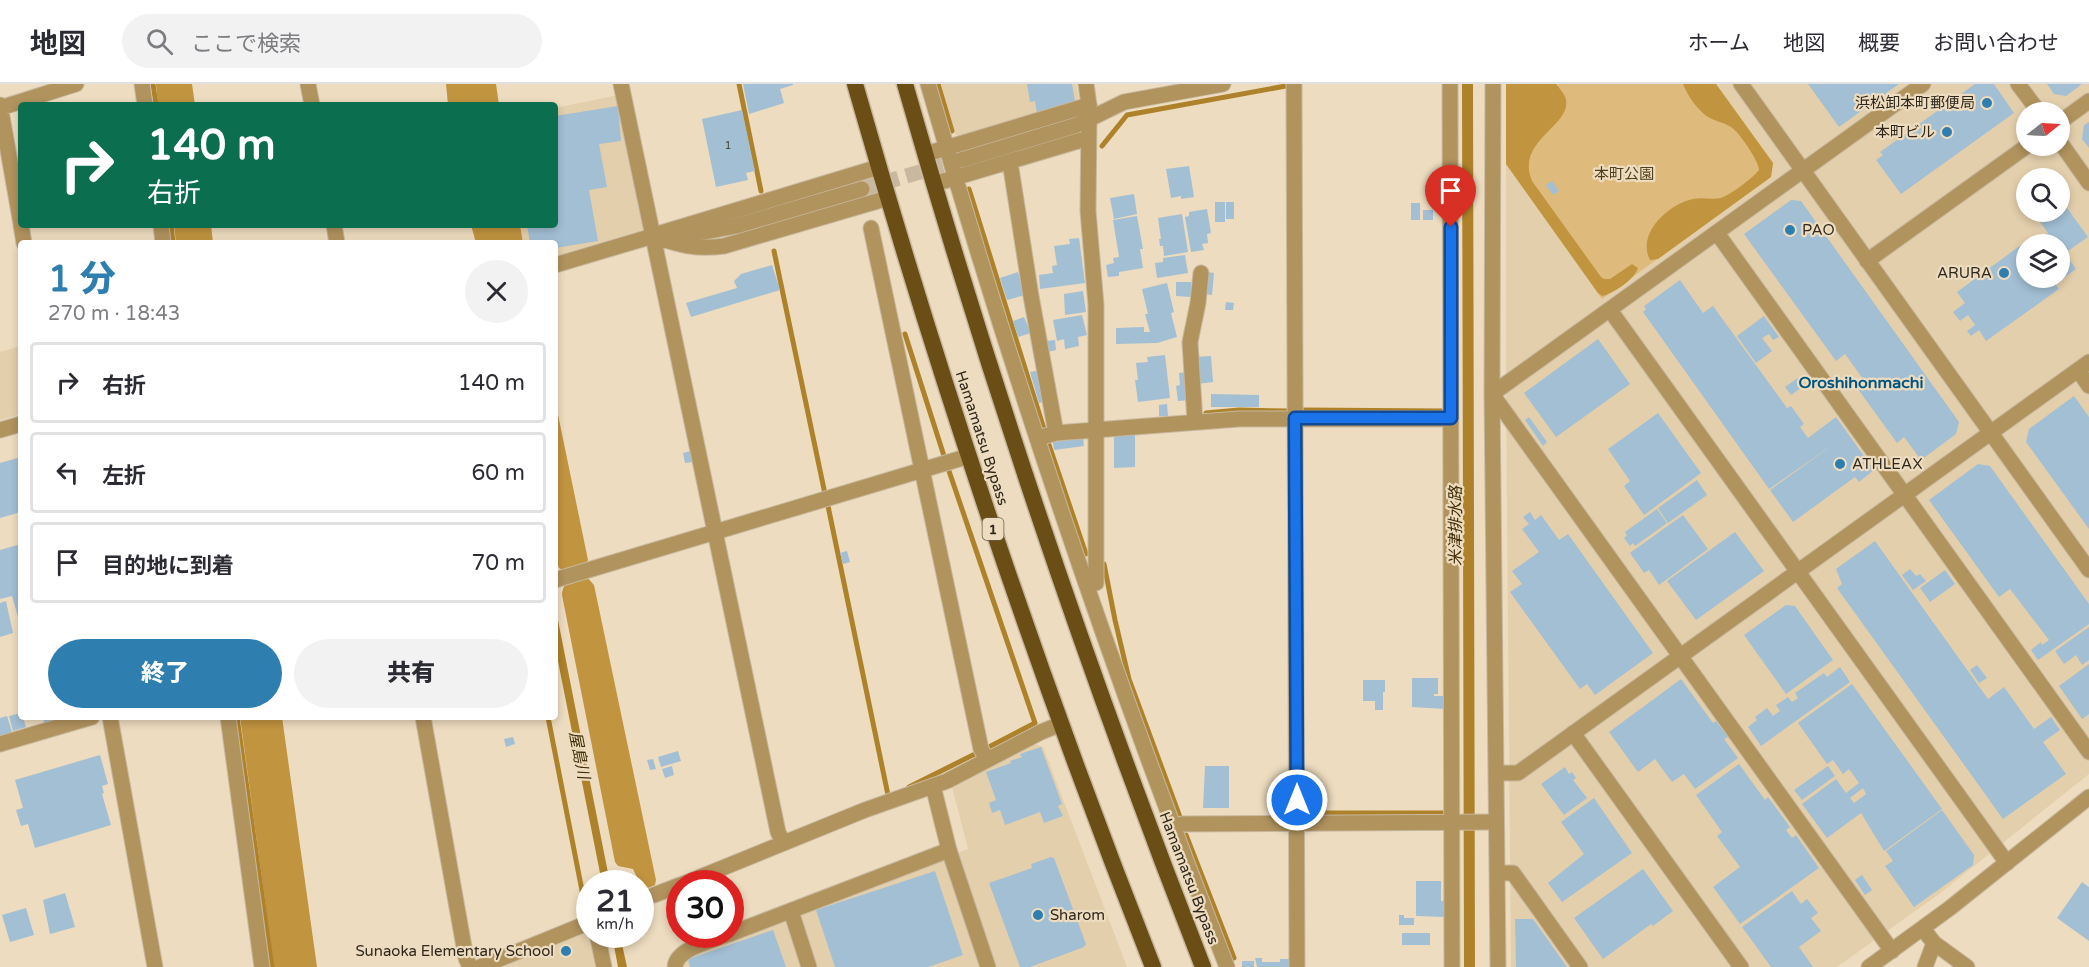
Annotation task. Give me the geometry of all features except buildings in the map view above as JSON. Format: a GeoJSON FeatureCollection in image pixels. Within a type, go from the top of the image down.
{"type":"FeatureCollection","features":[{"type":"Feature","properties":{"kind":"highway","name":"Hamamatsu Bypass"},"geometry":{"type":"LineString","coordinates":[[855,84],[888,198],[969,456],[1061,724],[1153,967]]}},
{"type":"Feature","properties":{"kind":"highway","name":"Hamamatsu Bypass"},"geometry":{"type":"LineString","coordinates":[[905,84],[934,184],[1041,520],[1107,710],[1203,967]]}},
{"type":"Feature","properties":{"kind":"highway"},"geometry":{"type":"LineString","coordinates":[[1175,894],[1191,967]]}},
{"type":"Feature","properties":{"kind":"street"},"geometry":{"type":"LineString","coordinates":[[18,207],[0,107],[76,84]]}},
{"type":"Feature","properties":{"kind":"street"},"geometry":{"type":"LineString","coordinates":[[142,84],[145,102]]}},
{"type":"Feature","properties":{"kind":"street"},"geometry":{"type":"LineString","coordinates":[[308,84],[311,102]]}},
{"type":"Feature","properties":{"kind":"street"},"geometry":{"type":"LineString","coordinates":[[621,84],[776,820],[783,843]]}},
{"type":"Feature","properties":{"kind":"street"},"geometry":{"type":"LineString","coordinates":[[928,84],[1038,438],[1087,586],[1227,967]]}},
{"type":"Feature","properties":{"kind":"street"},"geometry":{"type":"LineString","coordinates":[[1086,84],[1089,112],[1088,211],[1096,305],[1096,583],[1087,586]]}},
{"type":"Feature","properties":{"kind":"street"},"geometry":{"type":"LineString","coordinates":[[926,154],[1181,88],[1223,84]]}},
{"type":"Feature","properties":{"kind":"street"},"geometry":{"type":"LineString","coordinates":[[1294,84],[1297,967]]}},
{"type":"Feature","properties":{"kind":"street"},"geometry":{"type":"LineString","coordinates":[[1450,84],[1455,822],[1452,967]]}},
{"type":"Feature","properties":{"kind":"street"},"geometry":{"type":"LineString","coordinates":[[1493,84],[1492,394],[1496,773],[1489,822],[1497,873],[1498,967]]}},
{"type":"Feature","properties":{"kind":"street"},"geometry":{"type":"LineString","coordinates":[[1741,84],[2089,570]]}},
{"type":"Feature","properties":{"kind":"street"},"geometry":{"type":"LineString","coordinates":[[1492,394],[1923,84]]}},
{"type":"Feature","properties":{"kind":"street"},"geometry":{"type":"LineString","coordinates":[[2018,84],[2032,102]]}},
{"type":"Feature","properties":{"kind":"street"},"geometry":{"type":"LineString","coordinates":[[2070,115],[2089,101]]}},
{"type":"Feature","properties":{"kind":"street"},"geometry":{"type":"LineString","coordinates":[[961,159],[1077,125],[1089,112]]}},
{"type":"Feature","properties":{"kind":"street"},"geometry":{"type":"LineString","coordinates":[[934,184],[1088,138]]}},
{"type":"Feature","properties":{"kind":"street"},"geometry":{"type":"LineString","coordinates":[[1867,261],[2016,154]]}},
{"type":"Feature","properties":{"kind":"street"},"geometry":{"type":"LineString","coordinates":[[2070,156],[2089,183]]}},
{"type":"Feature","properties":{"kind":"street"},"geometry":{"type":"LineString","coordinates":[[1010,162],[1031,296],[1056,432]]}},
{"type":"Feature","properties":{"kind":"street"},"geometry":{"type":"LineString","coordinates":[[558,264],[879,167]]}},
{"type":"Feature","properties":{"kind":"street"},"geometry":{"type":"LineString","coordinates":[[653,236],[721,230],[862,189]]}},
{"type":"Feature","properties":{"kind":"street"},"geometry":{"type":"LineString","coordinates":[[653,236],[705,249],[724,246],[888,198]]}},
{"type":"Feature","properties":{"kind":"street"},"geometry":{"type":"LineString","coordinates":[[870,203],[878,227],[878,261]]}},
{"type":"Feature","properties":{"kind":"street"},"geometry":{"type":"LineString","coordinates":[[872,228],[981,748],[987,760]]}},
{"type":"Feature","properties":{"kind":"street"},"geometry":{"type":"LineString","coordinates":[[1717,232],[2089,752]]}},
{"type":"Feature","properties":{"kind":"street"},"geometry":{"type":"LineString","coordinates":[[1195,422],[1190,342],[1201,273]]}},
{"type":"Feature","properties":{"kind":"street"},"geometry":{"type":"LineString","coordinates":[[1610,310],[2007,864]]}},
{"type":"Feature","properties":{"kind":"street"},"geometry":{"type":"LineString","coordinates":[[1496,773],[1518,773],[2083,366],[2089,386]]}},
{"type":"Feature","properties":{"kind":"street"},"geometry":{"type":"LineString","coordinates":[[1492,394],[1892,951]]}},
{"type":"Feature","properties":{"kind":"street"},"geometry":{"type":"LineString","coordinates":[[1038,438],[1056,432],[1239,418],[1451,418]]}},
{"type":"Feature","properties":{"kind":"street"},"geometry":{"type":"LineString","coordinates":[[0,430],[18,425]]}},
{"type":"Feature","properties":{"kind":"street"},"geometry":{"type":"LineString","coordinates":[[558,578],[969,456]]}},
{"type":"Feature","properties":{"kind":"street"},"geometry":{"type":"LineString","coordinates":[[0,744],[82,720]]}},
{"type":"Feature","properties":{"kind":"street"},"geometry":{"type":"LineString","coordinates":[[111,720],[155,967]]}},
{"type":"Feature","properties":{"kind":"street"},"geometry":{"type":"LineString","coordinates":[[228,720],[262,967]]}},
{"type":"Feature","properties":{"kind":"street"},"geometry":{"type":"LineString","coordinates":[[424,720],[466,958],[470,967]]}},
{"type":"Feature","properties":{"kind":"street"},"geometry":{"type":"LineString","coordinates":[[716,870],[865,810],[948,781],[1041,732],[1061,724]]}},
{"type":"Feature","properties":{"kind":"street"},"geometry":{"type":"LineString","coordinates":[[1574,733],[1741,967]]}},
{"type":"Feature","properties":{"kind":"street"},"geometry":{"type":"LineString","coordinates":[[933,786],[949,850],[988,967]]}},
{"type":"Feature","properties":{"kind":"street"},"geometry":{"type":"LineString","coordinates":[[1869,967],[2007,864],[2089,797]]}},
{"type":"Feature","properties":{"kind":"street"},"geometry":{"type":"LineString","coordinates":[[1174,827],[1182,824],[1489,822]]}},
{"type":"Feature","properties":{"kind":"street"},"geometry":{"type":"LineString","coordinates":[[744,929],[949,850]]}},
{"type":"Feature","properties":{"kind":"street"},"geometry":{"type":"LineString","coordinates":[[1497,873],[1513,873],[1580,967]]}},
{"type":"Feature","properties":{"kind":"street"},"geometry":{"type":"LineString","coordinates":[[654,895],[666,890]]}},
{"type":"Feature","properties":{"kind":"street"},"geometry":{"type":"LineString","coordinates":[[791,911],[809,967]]}},
{"type":"Feature","properties":{"kind":"street"},"geometry":{"type":"LineString","coordinates":[[480,967],[576,928]]}},
{"type":"Feature","properties":{"kind":"street"},"geometry":{"type":"LineString","coordinates":[[1923,928],[1934,943],[1967,967]]}},
{"type":"Feature","properties":{"kind":"street"},"geometry":{"type":"LineString","coordinates":[[1924,967],[1934,943]]}},
{"type":"Feature","properties":{"kind":"street"},"geometry":{"type":"LineString","coordinates":[[600,948],[604,967]]}},
{"type":"Feature","properties":{"kind":"street"},"geometry":{"type":"LineString","coordinates":[[675,967],[678,956],[693,948]]}},
{"type":"Feature","properties":{"kind":"shaded area"},"geometry":{"type":"Polygon","coordinates":[[[156,84],[192,84],[195,102],[158,102],[156,84]]]}},
{"type":"Feature","properties":{"kind":"shaded area"},"geometry":{"type":"Polygon","coordinates":[[[446,84],[496,84],[499,102],[448,102],[446,84]]]}},
{"type":"Feature","properties":{"kind":"shaded area"},"geometry":{"type":"Polygon","coordinates":[[[940,84],[1076,84],[1079,97],[1075,102],[960,137],[955,134],[940,84]]]}},
{"type":"Feature","properties":{"kind":"shaded area"},"geometry":{"type":"Polygon","coordinates":[[[1506,84],[2089,84],[2089,774],[1939,894],[1837,967],[1511,967],[1506,84]]]}},
{"type":"Feature","properties":{"kind":"shaded area"},"geometry":{"type":"Polygon","coordinates":[[[1506,84],[1556,84],[1565,96],[1565,109],[1560,118],[1531,155],[1529,167],[1532,181],[1601,277],[1610,279],[1632,264],[1638,268],[1628,281],[1612,292],[1602,296],[1598,293],[1506,164],[1506,84]]]}},
{"type":"Feature","properties":{"kind":"shaded area"},"geometry":{"type":"Polygon","coordinates":[[[1683,84],[1716,84],[1773,163],[1771,177],[1658,259],[1650,260],[1647,240],[1657,221],[1665,213],[1693,199],[1721,198],[1747,182],[1759,170],[1752,154],[1739,135],[1731,127],[1705,115],[1692,101],[1683,84]]]}},
{"type":"Feature","properties":{"kind":"shaded area"},"geometry":{"type":"Polygon","coordinates":[[[618,95],[645,225],[642,230],[558,255],[558,240],[522,240],[520,228],[558,228],[558,107],[618,95]]]}},
{"type":"Feature","properties":{"kind":"shaded area"},"geometry":{"type":"Polygon","coordinates":[[[174,228],[211,228],[213,240],[176,240],[174,228]]]}},
{"type":"Feature","properties":{"kind":"shaded area"},"geometry":{"type":"Polygon","coordinates":[[[472,228],[520,228],[522,240],[475,240],[472,228]]]}},
{"type":"Feature","properties":{"kind":"shaded area"},"geometry":{"type":"Polygon","coordinates":[[[18,347],[18,415],[0,420],[0,352],[18,347]]]}},
{"type":"Feature","properties":{"kind":"shaded area"},"geometry":{"type":"Polygon","coordinates":[[[558,415],[588,560],[584,566],[565,571],[559,568],[558,415]]]}},
{"type":"Feature","properties":{"kind":"shaded area"},"geometry":{"type":"Polygon","coordinates":[[[586,576],[594,585],[654,870],[633,870],[618,866],[615,862],[562,595],[564,586],[586,576]]]}},
{"type":"Feature","properties":{"kind":"shaded area"},"geometry":{"type":"Polygon","coordinates":[[[240,720],[282,720],[317,967],[274,967],[240,720]]]}},
{"type":"Feature","properties":{"kind":"shaded area"},"geometry":{"type":"Polygon","coordinates":[[[1035,744],[1043,747],[1127,967],[681,967],[688,957],[711,948],[744,948],[744,935],[968,849],[952,787],[1035,744]]]}},
{"type":"Feature","properties":{"kind":"shaded area","name":"Sunaoka Elementary School"},"geometry":{"type":"Polygon","coordinates":[[[576,934],[576,948],[594,948],[598,967],[497,967],[576,934]]]}},
{"type":"Feature","properties":{"kind":"green space","name":"本町公園"},"geometry":{"type":"Polygon","coordinates":[[[1506,84],[1716,84],[1773,163],[1771,177],[1602,299],[1506,164],[1506,84]]]}},
{"type":"Feature","properties":{"kind":"water"},"geometry":{"type":"Polygon","coordinates":[[[1462,84],[1473,84],[1475,967],[1464,967],[1462,84]]]}},
{"type":"Feature","properties":{"kind":"water","name":"屋島川"},"geometry":{"type":"Polygon","coordinates":[[[558,620],[607,870],[599,870],[558,661],[558,620]]]}},
{"type":"Feature","properties":{"kind":"water"},"geometry":{"type":"Polygon","coordinates":[[[614,948],[623,948],[627,967],[618,967],[614,948]]]}},
{"type":"Feature","properties":{"kind":"waterway"},"geometry":{"type":"LineString","coordinates":[[153,84],[156,102]]}},
{"type":"Feature","properties":{"kind":"waterway"},"geometry":{"type":"LineString","coordinates":[[739,84],[761,191]]}},
{"type":"Feature","properties":{"kind":"waterway"},"geometry":{"type":"LineString","coordinates":[[938,84],[952,131]]}},
{"type":"Feature","properties":{"kind":"waterway"},"geometry":{"type":"LineString","coordinates":[[1102,146],[1127,115],[1291,85]]}},
{"type":"Feature","properties":{"kind":"waterway"},"geometry":{"type":"LineString","coordinates":[[969,189],[1044,429]]}},
{"type":"Feature","properties":{"kind":"waterway"},"geometry":{"type":"LineString","coordinates":[[171,228],[173,240]]}},
{"type":"Feature","properties":{"kind":"waterway"},"geometry":{"type":"LineString","coordinates":[[774,251],[825,494]]}},
{"type":"Feature","properties":{"kind":"waterway"},"geometry":{"type":"LineString","coordinates":[[905,334],[944,456]]}},
{"type":"Feature","properties":{"kind":"waterway"},"geometry":{"type":"LineString","coordinates":[[1206,413],[1239,410],[1288,411]]}},
{"type":"Feature","properties":{"kind":"waterway"},"geometry":{"type":"LineString","coordinates":[[1301,410],[1446,411]]}},
{"type":"Feature","properties":{"kind":"waterway"},"geometry":{"type":"LineString","coordinates":[[1048,442],[1086,554]]}},
{"type":"Feature","properties":{"kind":"waterway"},"geometry":{"type":"LineString","coordinates":[[949,471],[1035,723],[989,747]]}},
{"type":"Feature","properties":{"kind":"waterway"},"geometry":{"type":"LineString","coordinates":[[828,506],[888,795]]}},
{"type":"Feature","properties":{"kind":"waterway"},"geometry":{"type":"LineString","coordinates":[[1104,564],[1129,679],[1180,817]]}},
{"type":"Feature","properties":{"kind":"waterway"},"geometry":{"type":"LineString","coordinates":[[237,720],[272,967]]}},
{"type":"Feature","properties":{"kind":"waterway"},"geometry":{"type":"LineString","coordinates":[[549,720],[578,870]]}},
{"type":"Feature","properties":{"kind":"waterway"},"geometry":{"type":"LineString","coordinates":[[909,787],[975,754]]}},
{"type":"Feature","properties":{"kind":"waterway"},"geometry":{"type":"LineString","coordinates":[[1301,813],[1446,813]]}},
{"type":"Feature","properties":{"kind":"waterway"},"geometry":{"type":"LineString","coordinates":[[1186,835],[1234,958]]}},
{"type":"Feature","properties":{"kind":"tunnel"},"geometry":{"type":"LineString","coordinates":[[862,189],[961,160]]}},
{"type":"Feature","properties":{"kind":"place","name":"浜松卸本町郵便局"},"geometry":{"type":"Point","coordinates":[1987,103]}},
{"type":"Feature","properties":{"kind":"place","name":"本町ビル"},"geometry":{"type":"Point","coordinates":[1947,132]}},
{"type":"Feature","properties":{"kind":"place","name":"PAO"},"geometry":{"type":"Point","coordinates":[1790,230]}},
{"type":"Feature","properties":{"kind":"place","name":"ARURA"},"geometry":{"type":"Point","coordinates":[2004,273]}},
{"type":"Feature","properties":{"kind":"place","name":"ATHLEAX"},"geometry":{"type":"Point","coordinates":[1840,464]}},
{"type":"Feature","properties":{"kind":"place","name":"Sharom"},"geometry":{"type":"Point","coordinates":[1038,915]}},
{"type":"Feature","properties":{"kind":"place","name":"Sunaoka Elementary School"},"geometry":{"type":"Point","coordinates":[566,951]}},
{"type":"Feature","properties":{"kind":"district","name":"Oroshihonmachi"},"geometry":{"type":"Point","coordinates":[1861,382]}},
{"type":"Feature","properties":{"kind":"route"},"geometry":{"type":"LineString","coordinates":[[1297,800],[1295,418],[1451,418],[1451,227]]}},
{"type":"Feature","properties":{"kind":"water label","name":"米津排水路"},"geometry":{"type":"Point","coordinates":[1455,526]}}]}
